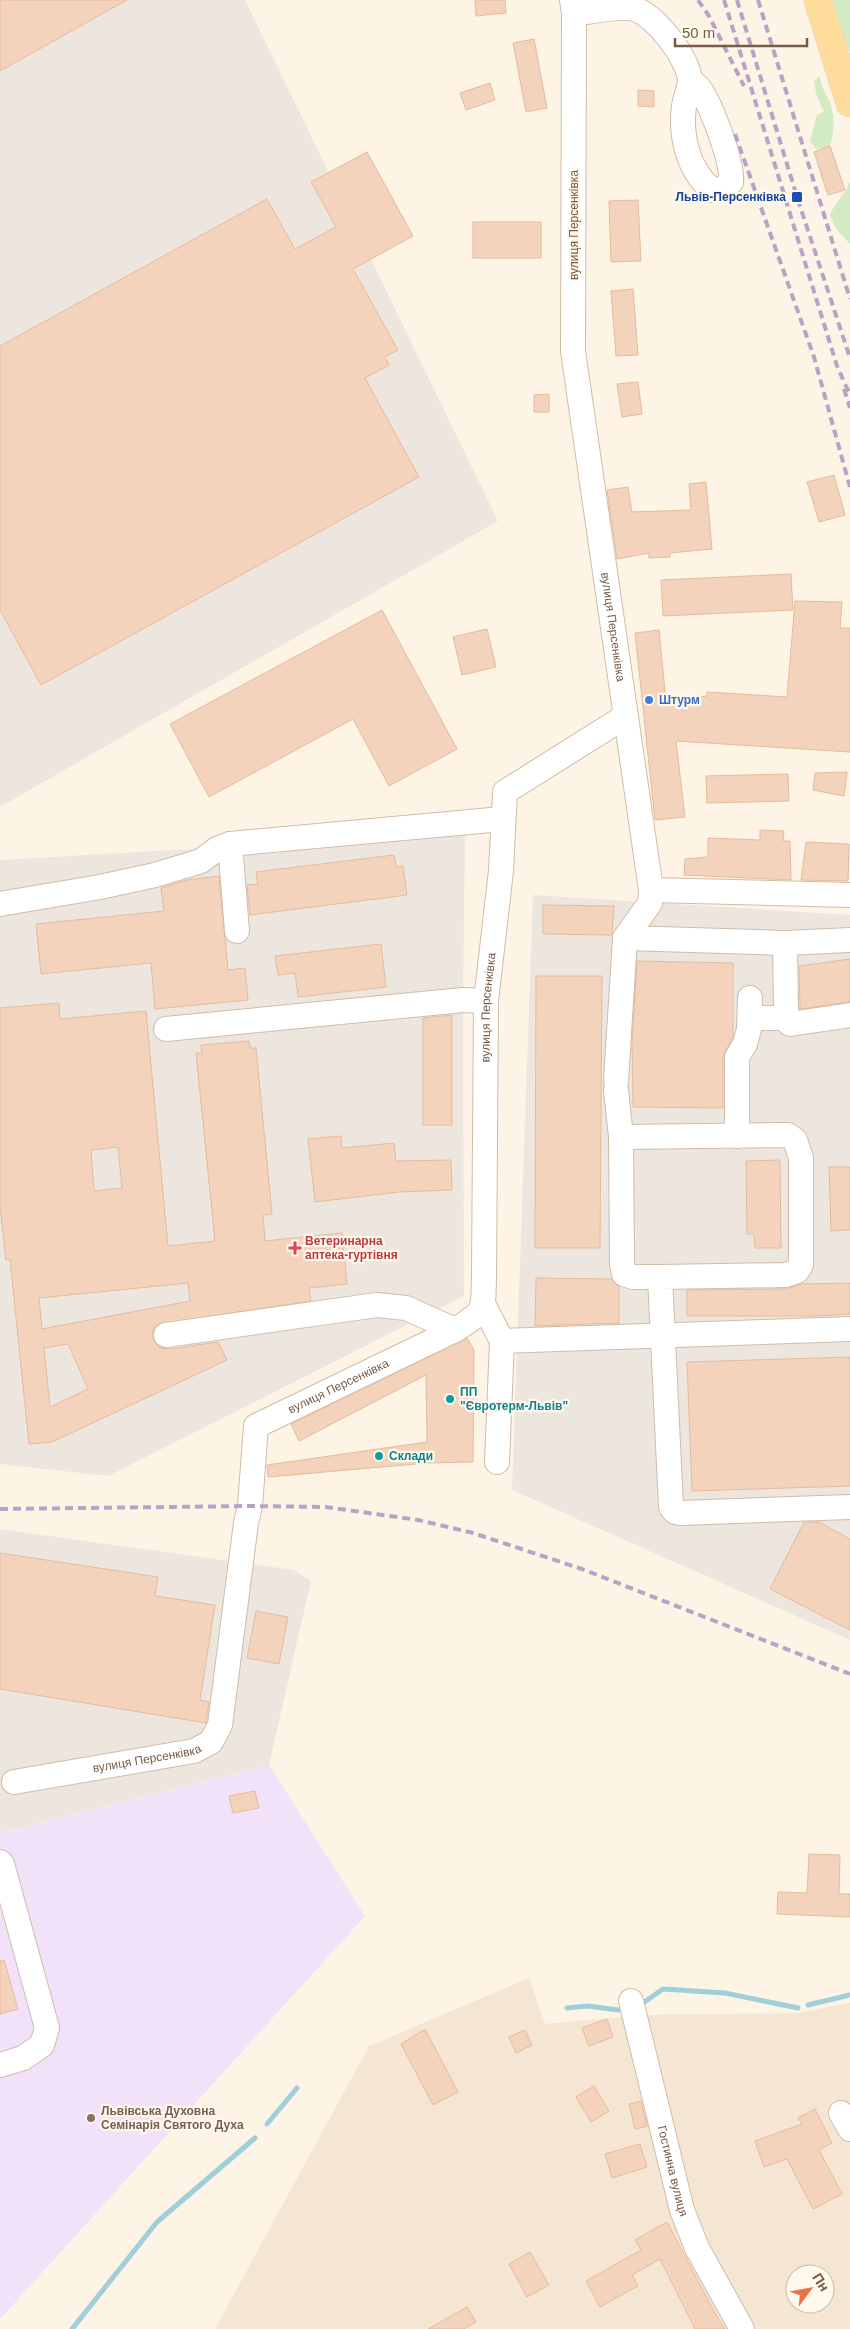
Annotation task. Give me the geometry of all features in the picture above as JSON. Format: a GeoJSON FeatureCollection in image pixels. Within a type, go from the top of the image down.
{"type":"FeatureCollection","features":[{"type":"Feature","properties":{"kind":"main road"},"geometry":{"type":"LineString","coordinates":[[818,0],[850,103]]}},
{"type":"Feature","properties":{"kind":"street"},"geometry":{"type":"LineString","coordinates":[[573,7],[635,9],[651,18],[683,59],[690,81]]}},
{"type":"Feature","properties":{"kind":"street","name":"вулиця Персенківка"},"geometry":{"type":"LineString","coordinates":[[14,1782],[194,1751],[212,1742],[220,1725],[232,1644],[246,1523],[250,1506],[256,1426],[455,1330],[479,1315],[483,1304],[486,1000],[501,871],[502,819],[505,792],[626,716],[573,351],[573,7]]}},
{"type":"Feature","properties":{"kind":"street"},"geometry":{"type":"LineString","coordinates":[[621,1137],[788,1135],[795,1140],[801,1158],[801,1265],[797,1271],[786,1275],[634,1277],[624,1274],[622,1265],[621,1137],[616,1086],[625,938],[650,903],[651,890],[626,716]]}},
{"type":"Feature","properties":{"kind":"street"},"geometry":{"type":"LineString","coordinates":[[0,904],[100,888],[155,875],[200,861],[218,849],[230,844],[502,819]]}},
{"type":"Feature","properties":{"kind":"street"},"geometry":{"type":"LineString","coordinates":[[230,844],[237,931]]}},
{"type":"Feature","properties":{"kind":"street"},"geometry":{"type":"LineString","coordinates":[[651,890],[850,895]]}},
{"type":"Feature","properties":{"kind":"street"},"geometry":{"type":"LineString","coordinates":[[625,938],[785,943],[850,940]]}},
{"type":"Feature","properties":{"kind":"street"},"geometry":{"type":"LineString","coordinates":[[782,1017],[786,1012],[785,943]]}},
{"type":"Feature","properties":{"kind":"street"},"geometry":{"type":"LineString","coordinates":[[166,1029],[453,1001],[486,1000]]}},
{"type":"Feature","properties":{"kind":"street"},"geometry":{"type":"LineString","coordinates":[[737,1136],[737,1057],[745,1044],[750,1008],[782,1017],[790,1024],[850,1015]]}},
{"type":"Feature","properties":{"kind":"street"},"geometry":{"type":"LineString","coordinates":[[660,1277],[671,1507],[675,1512],[850,1507]]}},
{"type":"Feature","properties":{"kind":"street"},"geometry":{"type":"LineString","coordinates":[[483,1304],[502,1340],[497,1462]]}},
{"type":"Feature","properties":{"kind":"street"},"geometry":{"type":"LineString","coordinates":[[166,1336],[377,1305],[406,1308],[455,1330]]}},
{"type":"Feature","properties":{"kind":"street"},"geometry":{"type":"LineString","coordinates":[[502,1340],[850,1329]]}},
{"type":"Feature","properties":{"kind":"street"},"geometry":{"type":"LineString","coordinates":[[0,1862],[47,2028],[42,2045],[23,2058],[0,2065]]}},
{"type":"Feature","properties":{"kind":"street","name":"Гостинна вулиця"},"geometry":{"type":"LineString","coordinates":[[630,2001],[682,2210],[697,2248],[742,2329]]}},
{"type":"Feature","properties":{"kind":"shaded area"},"geometry":{"type":"Polygon","coordinates":[[[0,0],[245,0],[498,521],[0,807],[0,0]]]}},
{"type":"Feature","properties":{"kind":"shaded area"},"geometry":{"type":"Polygon","coordinates":[[[465,833],[463,1000],[464,1296],[108,1476],[0,1464],[0,860],[465,833]]]}},
{"type":"Feature","properties":{"kind":"shaded area"},"geometry":{"type":"Polygon","coordinates":[[[533,895],[850,915],[850,1640],[512,1490],[533,895]]]}},
{"type":"Feature","properties":{"kind":"shaded area"},"geometry":{"type":"Polygon","coordinates":[[[0,1529],[294,1570],[311,1581],[269,1765],[0,1833],[0,1529]]]}},
{"type":"Feature","properties":{"kind":"shaded area","name":"Львівська Духовна Семінарія Святого Духа"},"geometry":{"type":"Polygon","coordinates":[[[269,1765],[365,1916],[0,2319],[0,1833],[269,1765]]]}},
{"type":"Feature","properties":{"kind":"shaded area"},"geometry":{"type":"Polygon","coordinates":[[[529,1978],[545,2024],[641,2015],[798,2013],[850,2003],[850,2329],[215,2329],[369,2046],[529,1978]]]}},
{"type":"Feature","properties":{"kind":"green space"},"geometry":{"type":"Polygon","coordinates":[[[829,0],[850,0],[850,52],[840,36],[829,0]]]}},
{"type":"Feature","properties":{"kind":"green space"},"geometry":{"type":"Polygon","coordinates":[[[820,77],[832,108],[834,125],[829,147],[816,149],[810,141],[817,115],[824,112],[816,94],[814,80],[820,77]]]}},
{"type":"Feature","properties":{"kind":"green space"},"geometry":{"type":"Polygon","coordinates":[[[850,182],[850,244],[836,229],[830,215],[850,182]]]}},
{"type":"Feature","properties":{"kind":"building"},"geometry":{"type":"Polygon","coordinates":[[[0,0],[127,0],[0,71],[0,0]]]}},
{"type":"Feature","properties":{"kind":"building"},"geometry":{"type":"Polygon","coordinates":[[[475,0],[505,0],[506,13],[476,16],[475,0]]]}},
{"type":"Feature","properties":{"kind":"building"},"geometry":{"type":"Polygon","coordinates":[[[534,39],[547,108],[526,112],[513,43],[534,39]]]}},
{"type":"Feature","properties":{"kind":"building"},"geometry":{"type":"Polygon","coordinates":[[[490,83],[495,100],[466,110],[460,93],[490,83]]]}},
{"type":"Feature","properties":{"kind":"building"},"geometry":{"type":"Polygon","coordinates":[[[638,90],[654,91],[654,107],[638,106],[638,90]]]}},
{"type":"Feature","properties":{"kind":"building"},"geometry":{"type":"Polygon","coordinates":[[[830,146],[845,190],[828,195],[814,152],[830,146]]]}},
{"type":"Feature","properties":{"kind":"building"},"geometry":{"type":"Polygon","coordinates":[[[367,152],[413,236],[353,269],[398,350],[385,357],[389,365],[365,378],[419,477],[41,685],[0,610],[0,346],[267,199],[295,249],[336,227],[311,182],[367,152]]]}},
{"type":"Feature","properties":{"kind":"building"},"geometry":{"type":"Polygon","coordinates":[[[638,200],[641,261],[611,262],[609,201],[638,200]]]}},
{"type":"Feature","properties":{"kind":"building"},"geometry":{"type":"Polygon","coordinates":[[[473,222],[541,222],[541,258],[473,258],[473,222]]]}},
{"type":"Feature","properties":{"kind":"building"},"geometry":{"type":"Polygon","coordinates":[[[633,289],[638,355],[616,356],[611,291],[633,289]]]}},
{"type":"Feature","properties":{"kind":"building"},"geometry":{"type":"Polygon","coordinates":[[[638,382],[642,414],[622,417],[617,384],[638,382]]]}},
{"type":"Feature","properties":{"kind":"building"},"geometry":{"type":"Polygon","coordinates":[[[549,394],[549,412],[534,412],[534,395],[549,394]]]}},
{"type":"Feature","properties":{"kind":"building"},"geometry":{"type":"Polygon","coordinates":[[[834,475],[845,515],[819,522],[807,482],[834,475]]]}},
{"type":"Feature","properties":{"kind":"building"},"geometry":{"type":"Polygon","coordinates":[[[706,482],[712,549],[670,553],[670,557],[649,558],[649,553],[617,559],[607,490],[628,487],[632,512],[691,510],[689,484],[706,482]]]}},
{"type":"Feature","properties":{"kind":"building"},"geometry":{"type":"Polygon","coordinates":[[[791,574],[793,610],[663,616],[661,580],[791,574]]]}},
{"type":"Feature","properties":{"kind":"building"},"geometry":{"type":"Polygon","coordinates":[[[795,601],[842,602],[840,628],[850,628],[850,752],[676,741],[685,817],[655,820],[635,633],[659,630],[666,701],[707,696],[707,692],[787,697],[795,601]]]}},
{"type":"Feature","properties":{"kind":"building"},"geometry":{"type":"Polygon","coordinates":[[[382,610],[457,749],[389,786],[353,719],[209,797],[170,724],[382,610]]]}},
{"type":"Feature","properties":{"kind":"building"},"geometry":{"type":"Polygon","coordinates":[[[487,629],[496,667],[462,675],[453,637],[487,629]]]}},
{"type":"Feature","properties":{"kind":"building"},"geometry":{"type":"Polygon","coordinates":[[[847,772],[844,796],[813,790],[815,773],[847,772]]]}},
{"type":"Feature","properties":{"kind":"building"},"geometry":{"type":"Polygon","coordinates":[[[788,774],[789,801],[707,803],[706,776],[788,774]]]}},
{"type":"Feature","properties":{"kind":"building"},"geometry":{"type":"Polygon","coordinates":[[[760,830],[784,831],[783,841],[790,841],[791,880],[684,875],[685,859],[708,857],[708,838],[760,840],[760,830]]]}},
{"type":"Feature","properties":{"kind":"building"},"geometry":{"type":"Polygon","coordinates":[[[806,842],[849,844],[848,881],[801,880],[806,842]]]}},
{"type":"Feature","properties":{"kind":"building"},"geometry":{"type":"Polygon","coordinates":[[[394,855],[396,867],[403,866],[407,895],[250,915],[247,885],[258,884],[256,872],[394,855]]]}},
{"type":"Feature","properties":{"kind":"building"},"geometry":{"type":"Polygon","coordinates":[[[219,876],[228,970],[245,968],[248,1000],[155,1009],[151,963],[41,974],[36,924],[164,911],[161,888],[187,880],[219,876]]]}},
{"type":"Feature","properties":{"kind":"building"},"geometry":{"type":"Polygon","coordinates":[[[543,905],[614,906],[612,935],[543,934],[543,905]]]}},
{"type":"Feature","properties":{"kind":"building"},"geometry":{"type":"Polygon","coordinates":[[[381,944],[386,987],[298,997],[295,973],[278,975],[275,956],[381,944]]]}},
{"type":"Feature","properties":{"kind":"building"},"geometry":{"type":"Polygon","coordinates":[[[850,959],[850,1002],[800,1009],[799,966],[850,959]]]}},
{"type":"Feature","properties":{"kind":"building"},"geometry":{"type":"Polygon","coordinates":[[[637,961],[733,963],[733,1036],[723,1057],[723,1108],[633,1107],[632,1043],[637,961]]]}},
{"type":"Feature","properties":{"kind":"building"},"geometry":{"type":"Polygon","coordinates":[[[536,976],[602,976],[600,1248],[535,1248],[536,976]]]}},
{"type":"Feature","properties":{"kind":"building"},"geometry":{"type":"Polygon","coordinates":[[[59,1003],[60,1019],[146,1011],[168,1246],[215,1241],[196,1053],[202,1053],[201,1045],[249,1041],[250,1048],[256,1048],[272,1214],[263,1215],[265,1241],[342,1233],[347,1284],[309,1288],[311,1301],[158,1324],[153,1329],[152,1336],[160,1348],[168,1349],[218,1342],[227,1360],[52,1442],[29,1444],[10,1259],[6,1260],[0,1207],[0,1008],[59,1003]],[[118,1147],[91,1150],[94,1191],[122,1188],[118,1147]],[[188,1283],[39,1298],[42,1329],[190,1301],[188,1283]],[[68,1344],[44,1348],[50,1407],[88,1389],[68,1344]]]}},
{"type":"Feature","properties":{"kind":"building"},"geometry":{"type":"Polygon","coordinates":[[[452,1015],[452,1125],[423,1125],[423,1018],[452,1015]]]}},
{"type":"Feature","properties":{"kind":"building"},"geometry":{"type":"Polygon","coordinates":[[[341,1136],[342,1148],[394,1143],[396,1161],[451,1160],[452,1190],[399,1192],[315,1202],[308,1139],[341,1136]]]}},
{"type":"Feature","properties":{"kind":"building"},"geometry":{"type":"Polygon","coordinates":[[[780,1160],[781,1248],[755,1248],[754,1234],[747,1234],[746,1161],[780,1160]]]}},
{"type":"Feature","properties":{"kind":"building"},"geometry":{"type":"Polygon","coordinates":[[[829,1167],[850,1167],[850,1230],[831,1231],[829,1167]]]}},
{"type":"Feature","properties":{"kind":"building"},"geometry":{"type":"Polygon","coordinates":[[[536,1278],[611,1279],[619,1286],[619,1323],[535,1326],[536,1278]]]}},
{"type":"Feature","properties":{"kind":"building"},"geometry":{"type":"Polygon","coordinates":[[[850,1283],[850,1314],[817,1316],[687,1316],[687,1290],[786,1289],[802,1284],[850,1283]]]}},
{"type":"Feature","properties":{"kind":"building","name":"ПП \"Євротерм-Львів\""},"geometry":{"type":"Polygon","coordinates":[[[467,1338],[474,1350],[473,1462],[427,1463],[268,1477],[267,1465],[427,1442],[426,1375],[299,1441],[291,1424],[467,1338]]]}},
{"type":"Feature","properties":{"kind":"building"},"geometry":{"type":"Polygon","coordinates":[[[850,1357],[850,1486],[692,1491],[687,1362],[850,1357]]]}},
{"type":"Feature","properties":{"kind":"building"},"geometry":{"type":"Polygon","coordinates":[[[804,1522],[819,1522],[850,1539],[850,1630],[770,1589],[804,1522]]]}},
{"type":"Feature","properties":{"kind":"building"},"geometry":{"type":"Polygon","coordinates":[[[0,1553],[158,1577],[155,1596],[215,1605],[200,1700],[209,1702],[206,1723],[0,1689],[0,1553]]]}},
{"type":"Feature","properties":{"kind":"building"},"geometry":{"type":"Polygon","coordinates":[[[256,1611],[288,1617],[279,1664],[247,1658],[256,1611]]]}},
{"type":"Feature","properties":{"kind":"building"},"geometry":{"type":"Polygon","coordinates":[[[255,1791],[259,1808],[233,1813],[229,1796],[255,1791]]]}},
{"type":"Feature","properties":{"kind":"building"},"geometry":{"type":"Polygon","coordinates":[[[809,1854],[840,1855],[839,1894],[850,1894],[850,1917],[777,1914],[778,1892],[807,1893],[809,1854]]]}},
{"type":"Feature","properties":{"kind":"building"},"geometry":{"type":"Polygon","coordinates":[[[4,1960],[18,2009],[0,2014],[0,1961],[4,1960]]]}},
{"type":"Feature","properties":{"kind":"building"},"geometry":{"type":"Polygon","coordinates":[[[607,2019],[613,2037],[589,2046],[582,2028],[607,2019]]]}},
{"type":"Feature","properties":{"kind":"building"},"geometry":{"type":"Polygon","coordinates":[[[425,2029],[458,2092],[433,2105],[401,2044],[425,2029]]]}},
{"type":"Feature","properties":{"kind":"building"},"geometry":{"type":"Polygon","coordinates":[[[525,2030],[532,2045],[516,2053],[509,2037],[525,2030]]]}},
{"type":"Feature","properties":{"kind":"building"},"geometry":{"type":"Polygon","coordinates":[[[594,2086],[609,2111],[591,2122],[576,2097],[594,2086]]]}},
{"type":"Feature","properties":{"kind":"building"},"geometry":{"type":"Polygon","coordinates":[[[641,2101],[647,2126],[635,2129],[629,2104],[641,2101]]]}},
{"type":"Feature","properties":{"kind":"building"},"geometry":{"type":"Polygon","coordinates":[[[815,2109],[832,2143],[819,2150],[842,2194],[813,2209],[787,2159],[764,2167],[755,2141],[802,2124],[798,2118],[815,2109]]]}},
{"type":"Feature","properties":{"kind":"building"},"geometry":{"type":"Polygon","coordinates":[[[640,2144],[647,2167],[612,2178],[605,2154],[640,2144]]]}},
{"type":"Feature","properties":{"kind":"building"},"geometry":{"type":"Polygon","coordinates":[[[667,2222],[725,2329],[695,2329],[660,2259],[632,2275],[638,2286],[600,2307],[586,2281],[641,2250],[635,2240],[667,2222]]]}},
{"type":"Feature","properties":{"kind":"building"},"geometry":{"type":"Polygon","coordinates":[[[530,2252],[549,2285],[527,2297],[509,2264],[530,2252]]]}},
{"type":"Feature","properties":{"kind":"building"},"geometry":{"type":"Polygon","coordinates":[[[467,2307],[476,2322],[464,2329],[428,2329],[467,2307]]]}},
{"type":"Feature","properties":{"kind":"waterway"},"geometry":{"type":"LineString","coordinates":[[640,2005],[663,1989],[725,1993],[798,2008]]}},
{"type":"Feature","properties":{"kind":"waterway"},"geometry":{"type":"LineString","coordinates":[[808,2005],[850,1995]]}},
{"type":"Feature","properties":{"kind":"waterway"},"geometry":{"type":"LineString","coordinates":[[567,2008],[588,2006],[618,2010]]}},
{"type":"Feature","properties":{"kind":"waterway"},"geometry":{"type":"LineString","coordinates":[[267,2124],[297,2088]]}},
{"type":"Feature","properties":{"kind":"waterway"},"geometry":{"type":"LineString","coordinates":[[72,2329],[157,2222],[255,2138]]}},
{"type":"Feature","properties":{"kind":"railway"},"geometry":{"type":"LineString","coordinates":[[698,0],[709,16],[744,86]]}},
{"type":"Feature","properties":{"kind":"railway"},"geometry":{"type":"LineString","coordinates":[[724,0],[837,366],[850,395]]}},
{"type":"Feature","properties":{"kind":"railway"},"geometry":{"type":"LineString","coordinates":[[737,0],[797,197],[850,358]]}},
{"type":"Feature","properties":{"kind":"railway"},"geometry":{"type":"LineString","coordinates":[[758,0],[850,299]]}},
{"type":"Feature","properties":{"kind":"railway"},"geometry":{"type":"LineString","coordinates":[[735,134],[814,357],[850,487]]}},
{"type":"Feature","properties":{"kind":"railway"},"geometry":{"type":"LineString","coordinates":[[844,389],[850,408]]}},
{"type":"Feature","properties":{"kind":"railway"},"geometry":{"type":"LineString","coordinates":[[0,1509],[326,1507],[418,1520],[473,1533],[582,1569],[850,1674]]}},
{"type":"Feature","properties":{"kind":"place","name":"Львів-Персенківка"},"geometry":{"type":"Point","coordinates":[797,197]}},
{"type":"Feature","properties":{"kind":"place","name":"Штурм"},"geometry":{"type":"Point","coordinates":[649,700]}},
{"type":"Feature","properties":{"kind":"place","name":"Ветеринарна аптека-гуртівня"},"geometry":{"type":"Point","coordinates":[295,1248]}},
{"type":"Feature","properties":{"kind":"place","name":"ПП \"Євротерм-Львів\""},"geometry":{"type":"Point","coordinates":[450,1399]}},
{"type":"Feature","properties":{"kind":"place","name":"Склади"},"geometry":{"type":"Point","coordinates":[379,1456]}},
{"type":"Feature","properties":{"kind":"place","name":"Львівська Духовна Семінарія Святого Духа"},"geometry":{"type":"Point","coordinates":[91,2118]}}]}
